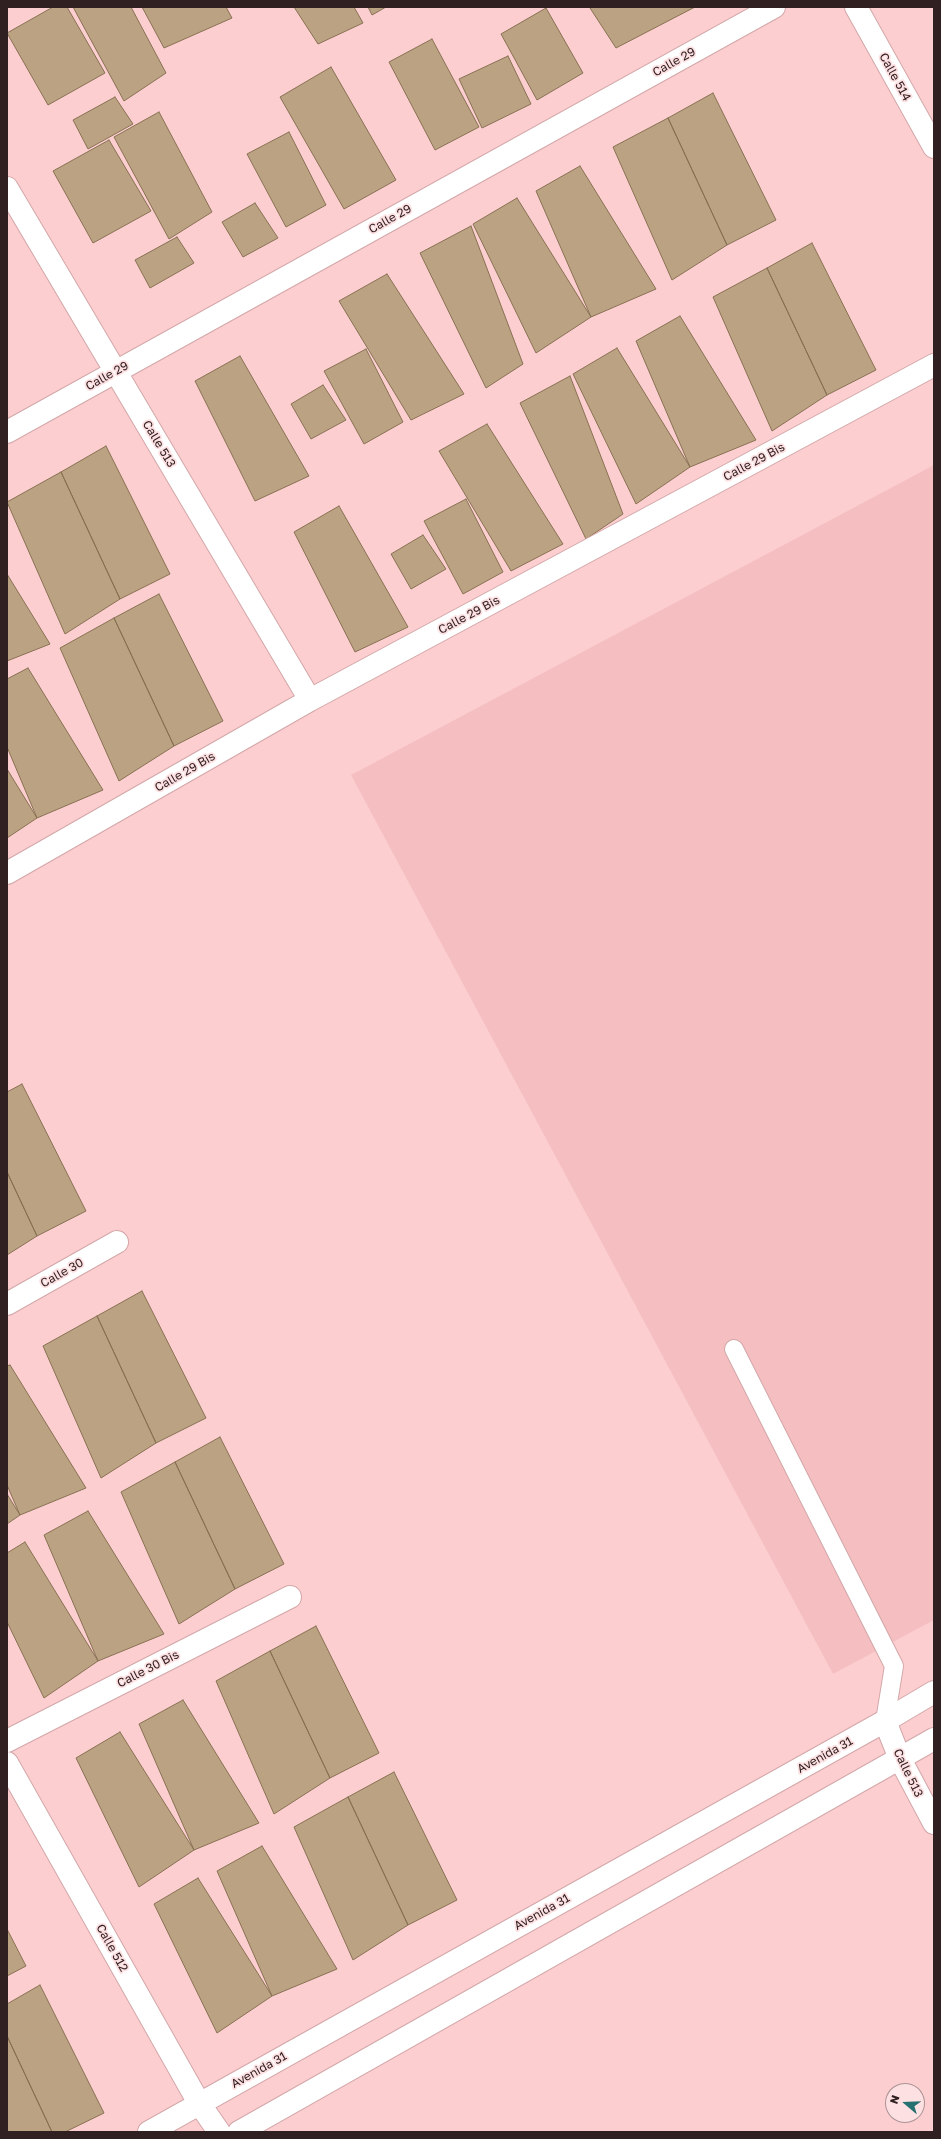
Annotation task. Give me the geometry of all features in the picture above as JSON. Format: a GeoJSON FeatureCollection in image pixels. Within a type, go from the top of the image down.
{"type":"FeatureCollection","features":[{"type":"Feature","properties":{"kind":"street","name":"Calle 29"},"geometry":{"type":"LineString","coordinates":[[7,432],[774,7]]}},
{"type":"Feature","properties":{"kind":"street","name":"Calle 514"},"geometry":{"type":"LineString","coordinates":[[856,7],[934,146]]}},
{"type":"Feature","properties":{"kind":"street","name":"Calle 513"},"geometry":{"type":"LineString","coordinates":[[7,188],[310,700]]}},
{"type":"Feature","properties":{"kind":"street","name":"Calle 29 Bis"},"geometry":{"type":"LineString","coordinates":[[7,872],[310,700],[934,365]]}},
{"type":"Feature","properties":{"kind":"street","name":"Calle 30"},"geometry":{"type":"LineString","coordinates":[[7,1304],[117,1242]]}},
{"type":"Feature","properties":{"kind":"street","name":"Calle 30 Bis"},"geometry":{"type":"LineString","coordinates":[[7,1741],[290,1598]]}},
{"type":"Feature","properties":{"kind":"street","name":"Avenida 31"},"geometry":{"type":"LineString","coordinates":[[149,2132],[885,1721],[934,1692]]}},
{"type":"Feature","properties":{"kind":"street","name":"Calle 513"},"geometry":{"type":"LineString","coordinates":[[885,1721],[900,1759],[934,1824]]}},
{"type":"Feature","properties":{"kind":"street"},"geometry":{"type":"LineString","coordinates":[[239,2132],[900,1759],[934,1738]]}},
{"type":"Feature","properties":{"kind":"street","name":"Calle 512"},"geometry":{"type":"LineString","coordinates":[[7,1763],[199,2103],[219,2132]]}},
{"type":"Feature","properties":{"kind":"lane"},"geometry":{"type":"LineString","coordinates":[[734,1349],[894,1666],[885,1721]]}},
{"type":"Feature","properties":{"kind":"shaded area"},"geometry":{"type":"Polygon","coordinates":[[[934,465],[934,1620],[833,1674],[351,775],[934,465]]]}},
{"type":"Feature","properties":{"kind":"building"},"geometry":{"type":"Polygon","coordinates":[[[53,7],[67,7],[105,73],[48,105],[7,33],[53,7]]]}},
{"type":"Feature","properties":{"kind":"building"},"geometry":{"type":"Polygon","coordinates":[[[73,7],[131,7],[166,73],[124,101],[73,7]]]}},
{"type":"Feature","properties":{"kind":"building"},"geometry":{"type":"Polygon","coordinates":[[[142,7],[226,7],[232,18],[164,48],[142,7]]]}},
{"type":"Feature","properties":{"kind":"building"},"geometry":{"type":"Polygon","coordinates":[[[294,7],[354,7],[363,23],[318,44],[294,7]]]}},
{"type":"Feature","properties":{"kind":"building"},"geometry":{"type":"Polygon","coordinates":[[[368,7],[386,7],[372,15],[368,7]]]}},
{"type":"Feature","properties":{"kind":"building"},"geometry":{"type":"Polygon","coordinates":[[[695,7],[616,48],[590,8],[695,7]]]}},
{"type":"Feature","properties":{"kind":"building"},"geometry":{"type":"Polygon","coordinates":[[[546,8],[583,73],[537,100],[501,34],[546,8]]]}},
{"type":"Feature","properties":{"kind":"building"},"geometry":{"type":"Polygon","coordinates":[[[432,39],[479,127],[435,150],[389,62],[432,39]]]}},
{"type":"Feature","properties":{"kind":"building"},"geometry":{"type":"Polygon","coordinates":[[[508,56],[531,104],[482,128],[459,79],[508,56]]]}},
{"type":"Feature","properties":{"kind":"building"},"geometry":{"type":"Polygon","coordinates":[[[331,67],[396,180],[344,209],[280,97],[331,67]]]}},
{"type":"Feature","properties":{"kind":"building"},"geometry":{"type":"Polygon","coordinates":[[[713,93],[776,220],[727,245],[668,118],[713,93]]]}},
{"type":"Feature","properties":{"kind":"building"},"geometry":{"type":"Polygon","coordinates":[[[115,97],[133,124],[88,149],[73,120],[115,97]]]}},
{"type":"Feature","properties":{"kind":"building"},"geometry":{"type":"Polygon","coordinates":[[[159,112],[212,212],[169,239],[114,137],[159,112]]]}},
{"type":"Feature","properties":{"kind":"building"},"geometry":{"type":"Polygon","coordinates":[[[668,118],[727,245],[672,280],[613,147],[668,118]]]}},
{"type":"Feature","properties":{"kind":"building"},"geometry":{"type":"Polygon","coordinates":[[[289,132],[326,205],[286,227],[247,154],[289,132]]]}},
{"type":"Feature","properties":{"kind":"building"},"geometry":{"type":"Polygon","coordinates":[[[109,140],[151,211],[93,243],[53,171],[109,140]]]}},
{"type":"Feature","properties":{"kind":"building"},"geometry":{"type":"Polygon","coordinates":[[[580,166],[656,289],[591,317],[536,191],[580,166]]]}},
{"type":"Feature","properties":{"kind":"building"},"geometry":{"type":"Polygon","coordinates":[[[517,198],[591,317],[536,353],[473,224],[517,198]]]}},
{"type":"Feature","properties":{"kind":"building"},"geometry":{"type":"Polygon","coordinates":[[[255,203],[278,238],[243,257],[222,222],[255,203]]]}},
{"type":"Feature","properties":{"kind":"building"},"geometry":{"type":"Polygon","coordinates":[[[471,226],[523,364],[486,388],[420,253],[471,226]]]}},
{"type":"Feature","properties":{"kind":"building"},"geometry":{"type":"Polygon","coordinates":[[[177,237],[194,263],[150,288],[135,260],[177,237]]]}},
{"type":"Feature","properties":{"kind":"building"},"geometry":{"type":"Polygon","coordinates":[[[812,243],[876,370],[827,395],[767,268],[812,243]]]}},
{"type":"Feature","properties":{"kind":"building"},"geometry":{"type":"Polygon","coordinates":[[[767,268],[827,395],[772,431],[713,297],[767,268]]]}},
{"type":"Feature","properties":{"kind":"building"},"geometry":{"type":"Polygon","coordinates":[[[387,274],[464,394],[411,420],[339,301],[387,274]]]}},
{"type":"Feature","properties":{"kind":"building"},"geometry":{"type":"Polygon","coordinates":[[[680,316],[756,440],[690,467],[636,341],[680,316]]]}},
{"type":"Feature","properties":{"kind":"building"},"geometry":{"type":"Polygon","coordinates":[[[617,348],[690,467],[636,504],[573,374],[617,348]]]}},
{"type":"Feature","properties":{"kind":"building"},"geometry":{"type":"Polygon","coordinates":[[[366,349],[403,422],[364,444],[324,371],[366,349]]]}},
{"type":"Feature","properties":{"kind":"building"},"geometry":{"type":"Polygon","coordinates":[[[240,356],[309,476],[255,501],[195,381],[240,356]]]}},
{"type":"Feature","properties":{"kind":"building"},"geometry":{"type":"Polygon","coordinates":[[[570,376],[623,514],[586,539],[520,403],[570,376]]]}},
{"type":"Feature","properties":{"kind":"building"},"geometry":{"type":"Polygon","coordinates":[[[323,385],[346,420],[311,439],[291,404],[323,385]]]}},
{"type":"Feature","properties":{"kind":"building"},"geometry":{"type":"Polygon","coordinates":[[[487,424],[563,544],[511,571],[439,451],[487,424]]]}},
{"type":"Feature","properties":{"kind":"building"},"geometry":{"type":"Polygon","coordinates":[[[106,446],[170,574],[120,599],[61,472],[106,446]]]}},
{"type":"Feature","properties":{"kind":"building"},"geometry":{"type":"Polygon","coordinates":[[[61,472],[120,599],[65,634],[7,502],[61,472]]]}},
{"type":"Feature","properties":{"kind":"building"},"geometry":{"type":"Polygon","coordinates":[[[466,499],[503,572],[463,594],[424,521],[466,499]]]}},
{"type":"Feature","properties":{"kind":"building"},"geometry":{"type":"Polygon","coordinates":[[[339,506],[408,627],[355,652],[294,532],[339,506]]]}},
{"type":"Feature","properties":{"kind":"building"},"geometry":{"type":"Polygon","coordinates":[[[423,535],[446,569],[411,589],[391,554],[423,535]]]}},
{"type":"Feature","properties":{"kind":"building"},"geometry":{"type":"Polygon","coordinates":[[[7,574],[50,644],[7,661],[7,574]]]}},
{"type":"Feature","properties":{"kind":"building"},"geometry":{"type":"Polygon","coordinates":[[[159,594],[223,721],[174,746],[114,618],[159,594]]]}},
{"type":"Feature","properties":{"kind":"building"},"geometry":{"type":"Polygon","coordinates":[[[114,618],[174,746],[119,781],[60,648],[114,618]]]}},
{"type":"Feature","properties":{"kind":"building"},"geometry":{"type":"Polygon","coordinates":[[[28,668],[103,790],[37,818],[7,747],[7,679],[28,668]]]}},
{"type":"Feature","properties":{"kind":"building"},"geometry":{"type":"Polygon","coordinates":[[[7,769],[37,818],[7,838],[7,769]]]}},
{"type":"Feature","properties":{"kind":"building"},"geometry":{"type":"Polygon","coordinates":[[[22,1084],[86,1211],[37,1236],[7,1172],[7,1092],[22,1084]]]}},
{"type":"Feature","properties":{"kind":"building"},"geometry":{"type":"Polygon","coordinates":[[[7,1172],[37,1236],[7,1255],[7,1172]]]}},
{"type":"Feature","properties":{"kind":"building"},"geometry":{"type":"Polygon","coordinates":[[[142,1291],[206,1418],[156,1443],[97,1316],[142,1291]]]}},
{"type":"Feature","properties":{"kind":"building"},"geometry":{"type":"Polygon","coordinates":[[[97,1316],[156,1443],[101,1478],[43,1346],[97,1316]]]}},
{"type":"Feature","properties":{"kind":"building"},"geometry":{"type":"Polygon","coordinates":[[[10,1365],[86,1488],[20,1515],[7,1485],[7,1366],[10,1365]]]}},
{"type":"Feature","properties":{"kind":"building"},"geometry":{"type":"Polygon","coordinates":[[[220,1437],[284,1564],[235,1589],[175,1462],[220,1437]]]}},
{"type":"Feature","properties":{"kind":"building"},"geometry":{"type":"Polygon","coordinates":[[[175,1462],[235,1589],[179,1624],[121,1492],[175,1462]]]}},
{"type":"Feature","properties":{"kind":"building"},"geometry":{"type":"Polygon","coordinates":[[[7,1494],[20,1515],[7,1524],[7,1494]]]}},
{"type":"Feature","properties":{"kind":"building"},"geometry":{"type":"Polygon","coordinates":[[[88,1511],[164,1634],[98,1661],[44,1535],[88,1511]]]}},
{"type":"Feature","properties":{"kind":"building"},"geometry":{"type":"Polygon","coordinates":[[[25,1542],[98,1661],[44,1698],[7,1622],[7,1553],[25,1542]]]}},
{"type":"Feature","properties":{"kind":"building"},"geometry":{"type":"Polygon","coordinates":[[[316,1626],[379,1753],[330,1778],[270,1651],[316,1626]]]}},
{"type":"Feature","properties":{"kind":"building"},"geometry":{"type":"Polygon","coordinates":[[[270,1651],[330,1778],[274,1814],[216,1681],[270,1651]]]}},
{"type":"Feature","properties":{"kind":"building"},"geometry":{"type":"Polygon","coordinates":[[[183,1700],[259,1823],[194,1850],[139,1724],[183,1700]]]}},
{"type":"Feature","properties":{"kind":"building"},"geometry":{"type":"Polygon","coordinates":[[[120,1732],[194,1850],[139,1887],[76,1758],[120,1732]]]}},
{"type":"Feature","properties":{"kind":"building"},"geometry":{"type":"Polygon","coordinates":[[[394,1772],[457,1900],[408,1925],[348,1797],[394,1772]]]}},
{"type":"Feature","properties":{"kind":"building"},"geometry":{"type":"Polygon","coordinates":[[[348,1797],[408,1925],[353,1960],[294,1827],[348,1797]]]}},
{"type":"Feature","properties":{"kind":"building"},"geometry":{"type":"Polygon","coordinates":[[[262,1846],[337,1969],[272,1996],[217,1871],[262,1846]]]}},
{"type":"Feature","properties":{"kind":"building"},"geometry":{"type":"Polygon","coordinates":[[[198,1878],[272,1996],[217,2033],[154,1904],[198,1878]]]}},
{"type":"Feature","properties":{"kind":"building"},"geometry":{"type":"Polygon","coordinates":[[[7,1929],[26,1966],[7,1976],[7,1929]]]}},
{"type":"Feature","properties":{"kind":"building"},"geometry":{"type":"Polygon","coordinates":[[[40,1985],[104,2113],[65,2132],[52,2132],[7,2036],[7,2004],[40,1985]]]}},
{"type":"Feature","properties":{"kind":"building"},"geometry":{"type":"Polygon","coordinates":[[[7,2036],[52,2132],[7,2132],[7,2036]]]}}]}
